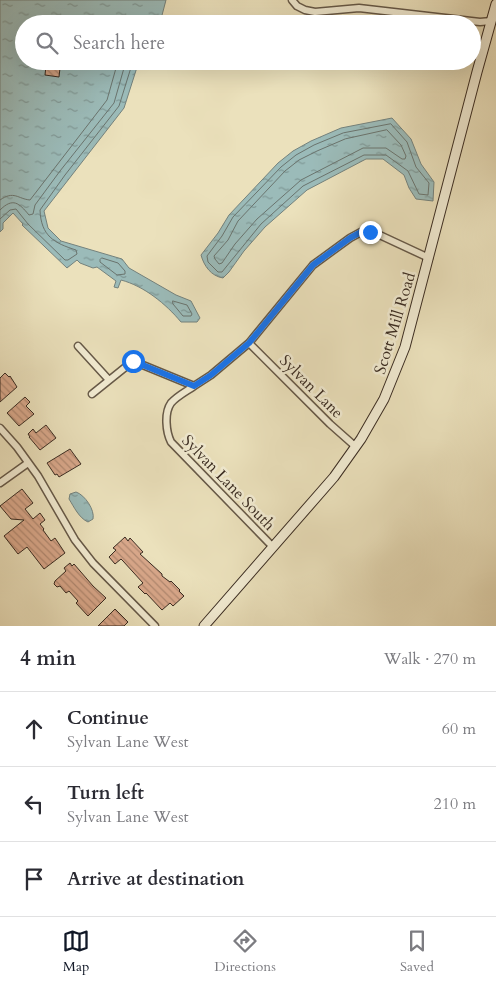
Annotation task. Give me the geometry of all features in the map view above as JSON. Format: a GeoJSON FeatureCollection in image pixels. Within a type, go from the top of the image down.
{"type":"FeatureCollection","features":[{"type":"Feature","properties":{"kind":"street"},"geometry":{"type":"LineString","coordinates":[[292,0],[297,6],[315,12],[359,8],[420,15]]}},
{"type":"Feature","properties":{"kind":"street","name":"Scott Mill Road"},"geometry":{"type":"LineString","coordinates":[[481,65],[496,4]]}},
{"type":"Feature","properties":{"kind":"street","name":"Scott Mill Road"},"geometry":{"type":"LineString","coordinates":[[204,626],[334,476],[356,447],[384,399],[406,347],[480,70]]}},
{"type":"Feature","properties":{"kind":"street"},"geometry":{"type":"LineString","coordinates":[[92,394],[133,361],[194,386],[211,375],[249,343],[313,265],[361,232],[370,232],[429,258]]}},
{"type":"Feature","properties":{"kind":"street","name":"Sylvan Lane"},"geometry":{"type":"LineString","coordinates":[[249,343],[330,424],[356,447]]}},
{"type":"Feature","properties":{"kind":"street"},"geometry":{"type":"LineString","coordinates":[[78,346],[109,380]]}},
{"type":"Feature","properties":{"kind":"street","name":"Sylvan Lane South"},"geometry":{"type":"LineString","coordinates":[[194,386],[172,403],[168,410],[167,428],[171,442],[274,547]]}},
{"type":"Feature","properties":{"kind":"street"},"geometry":{"type":"LineString","coordinates":[[0,428],[17,447],[38,476],[75,540],[93,563],[155,626]]}},
{"type":"Feature","properties":{"kind":"street"},"geometry":{"type":"LineString","coordinates":[[0,484],[28,464]]}},
{"type":"Feature","properties":{"kind":"water"},"geometry":{"type":"Polygon","coordinates":[[[0,0],[166,0],[162,15],[15,15],[15,70],[136,70],[124,108],[44,211],[48,228],[61,241],[122,259],[129,268],[176,295],[191,301],[200,318],[197,322],[181,322],[169,309],[146,291],[121,280],[118,288],[114,287],[116,281],[97,267],[93,268],[77,260],[67,268],[22,225],[13,213],[3,223],[3,229],[0,232],[0,0]]]}},
{"type":"Feature","properties":{"kind":"water"},"geometry":{"type":"Polygon","coordinates":[[[392,118],[411,139],[421,164],[434,182],[433,201],[416,199],[404,175],[383,159],[366,159],[307,190],[265,227],[223,278],[209,270],[201,255],[229,215],[278,163],[293,151],[311,141],[341,128],[392,118]]]}},
{"type":"Feature","properties":{"kind":"water"},"geometry":{"type":"Polygon","coordinates":[[[76,492],[86,499],[91,507],[93,519],[88,522],[79,515],[69,499],[70,494],[76,492]]]}},
{"type":"Feature","properties":{"kind":"building"},"geometry":{"type":"Polygon","coordinates":[[[46,70],[60,70],[59,77],[45,75],[46,70]]]}},
{"type":"Feature","properties":{"kind":"building"},"geometry":{"type":"Polygon","coordinates":[[[5,373],[10,376],[17,387],[0,402],[0,378],[5,373]]]}},
{"type":"Feature","properties":{"kind":"building"},"geometry":{"type":"Polygon","coordinates":[[[25,397],[30,402],[26,406],[34,414],[19,426],[7,413],[25,397]]]}},
{"type":"Feature","properties":{"kind":"building"},"geometry":{"type":"Polygon","coordinates":[[[46,425],[56,438],[40,450],[28,434],[33,429],[36,433],[46,425]]]}},
{"type":"Feature","properties":{"kind":"building"},"geometry":{"type":"Polygon","coordinates":[[[70,449],[81,464],[59,477],[57,474],[55,475],[47,463],[70,449]]]}},
{"type":"Feature","properties":{"kind":"building"},"geometry":{"type":"Polygon","coordinates":[[[22,489],[33,503],[25,509],[33,519],[40,513],[45,520],[40,524],[43,530],[51,541],[55,538],[65,553],[44,569],[27,547],[18,554],[4,536],[24,520],[11,519],[0,506],[22,489]]]}},
{"type":"Feature","properties":{"kind":"building"},"geometry":{"type":"Polygon","coordinates":[[[125,537],[128,541],[130,538],[143,552],[140,554],[162,576],[171,581],[180,590],[184,596],[173,606],[170,603],[162,610],[138,587],[143,583],[121,559],[115,564],[109,557],[116,550],[113,548],[125,537]]]}},
{"type":"Feature","properties":{"kind":"building"},"geometry":{"type":"Polygon","coordinates":[[[70,563],[72,566],[74,564],[106,598],[88,616],[76,603],[78,601],[69,591],[66,593],[60,586],[57,587],[54,584],[66,571],[64,568],[70,563]]]}},
{"type":"Feature","properties":{"kind":"building"},"geometry":{"type":"Polygon","coordinates":[[[115,609],[128,622],[124,626],[98,626],[115,609]]]}},
{"type":"Feature","properties":{"kind":"route"},"geometry":{"type":"LineString","coordinates":[[133,361],[194,386],[211,375],[249,343],[313,265],[350,238],[361,232],[370,232]]}}]}
